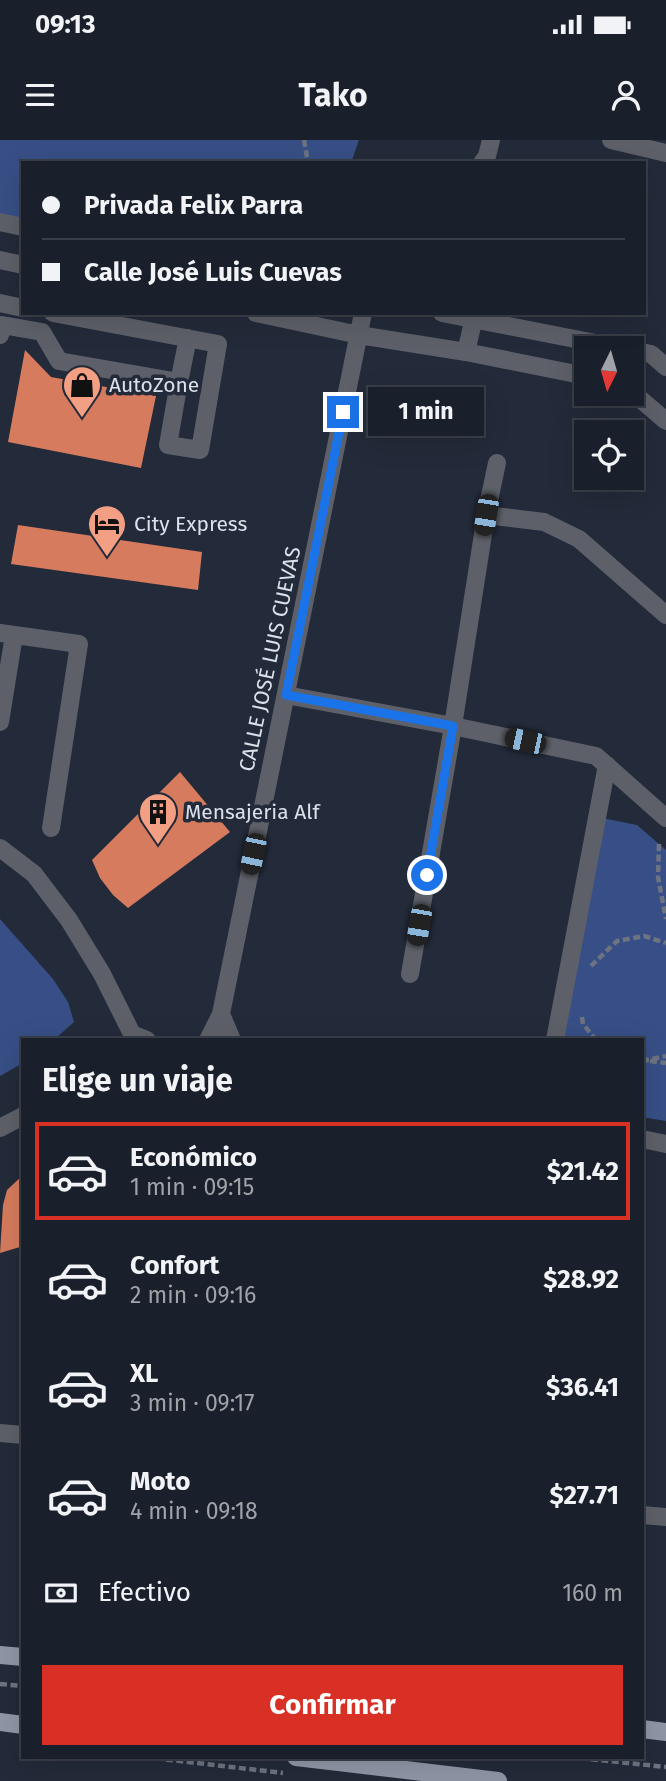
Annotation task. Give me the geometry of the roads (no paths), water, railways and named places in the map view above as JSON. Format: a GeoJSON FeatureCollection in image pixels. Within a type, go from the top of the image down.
{"type":"FeatureCollection","features":[{"type":"Feature","properties":{"kind":"main road"},"geometry":{"type":"LineString","coordinates":[[0,1655],[21,1657]]}},
{"type":"Feature","properties":{"kind":"main road"},"geometry":{"type":"LineString","coordinates":[[0,1722],[21,1724]]}},
{"type":"Feature","properties":{"kind":"main road"},"geometry":{"type":"LineString","coordinates":[[644,1729],[666,1732]]}},
{"type":"Feature","properties":{"kind":"main road"},"geometry":{"type":"LineString","coordinates":[[297,1761],[498,1781]]}},
{"type":"Feature","properties":{"kind":"street"},"geometry":{"type":"LineString","coordinates":[[611,140],[666,153]]}},
{"type":"Feature","properties":{"kind":"street"},"geometry":{"type":"LineString","coordinates":[[0,222],[21,227]]}},
{"type":"Feature","properties":{"kind":"street"},"geometry":{"type":"LineString","coordinates":[[0,260],[21,265]]}},
{"type":"Feature","properties":{"kind":"street"},"geometry":{"type":"LineString","coordinates":[[0,303],[21,308]]}},
{"type":"Feature","properties":{"kind":"street"},"geometry":{"type":"LineString","coordinates":[[64,315],[188,338],[218,344],[200,450],[168,445],[188,338]]}},
{"type":"Feature","properties":{"kind":"street"},"geometry":{"type":"LineString","coordinates":[[265,315],[359,335],[466,352],[574,374]]}},
{"type":"Feature","properties":{"kind":"street","name":"CALLE JOSÉ LUIS CUEVAS"},"geometry":{"type":"LineString","coordinates":[[209,1038],[220,1014],[363,315]]}},
{"type":"Feature","properties":{"kind":"street"},"geometry":{"type":"LineString","coordinates":[[466,352],[474,316],[574,338]]}},
{"type":"Feature","properties":{"kind":"street"},"geometry":{"type":"LineString","coordinates":[[0,335],[2,325],[42,332],[59,361],[179,382]]}},
{"type":"Feature","properties":{"kind":"street"},"geometry":{"type":"LineString","coordinates":[[644,353],[651,354],[666,367]]}},
{"type":"Feature","properties":{"kind":"street"},"geometry":{"type":"LineString","coordinates":[[644,402],[666,421]]}},
{"type":"Feature","properties":{"kind":"street"},"geometry":{"type":"LineString","coordinates":[[410,974],[486,515],[498,463]]}},
{"type":"Feature","properties":{"kind":"street"},"geometry":{"type":"LineString","coordinates":[[486,515],[544,523],[579,540],[666,615]]}},
{"type":"Feature","properties":{"kind":"street"},"geometry":{"type":"LineString","coordinates":[[0,722],[7,634],[79,644],[51,828]]}},
{"type":"Feature","properties":{"kind":"street"},"geometry":{"type":"LineString","coordinates":[[286,695],[596,756],[666,818]]}},
{"type":"Feature","properties":{"kind":"street"},"geometry":{"type":"LineString","coordinates":[[555,1038],[607,765]]}},
{"type":"Feature","properties":{"kind":"street"},"geometry":{"type":"LineString","coordinates":[[0,848],[34,874],[69,920],[102,974],[135,1038]]}},
{"type":"Feature","properties":{"kind":"street"},"geometry":{"type":"LineString","coordinates":[[220,1014],[231,1038]]}},
{"type":"Feature","properties":{"kind":"street"},"geometry":{"type":"LineString","coordinates":[[0,1128],[21,1117]]}},
{"type":"Feature","properties":{"kind":"street"},"geometry":{"type":"LineString","coordinates":[[644,1139],[666,1144]]}},
{"type":"Feature","properties":{"kind":"street"},"geometry":{"type":"LineString","coordinates":[[0,1433],[21,1435]]}},
{"type":"Feature","properties":{"kind":"street"},"geometry":{"type":"LineString","coordinates":[[644,1515],[666,1517]]}},
{"type":"Feature","properties":{"kind":"place","name":"AutoZone"},"geometry":{"type":"Point","coordinates":[82,419]}},
{"type":"Feature","properties":{"kind":"place","name":"City Express"},"geometry":{"type":"Point","coordinates":[107,558]}},
{"type":"Feature","properties":{"kind":"place","name":"Mensajeria Alf"},"geometry":{"type":"Point","coordinates":[158,846]}}]}
